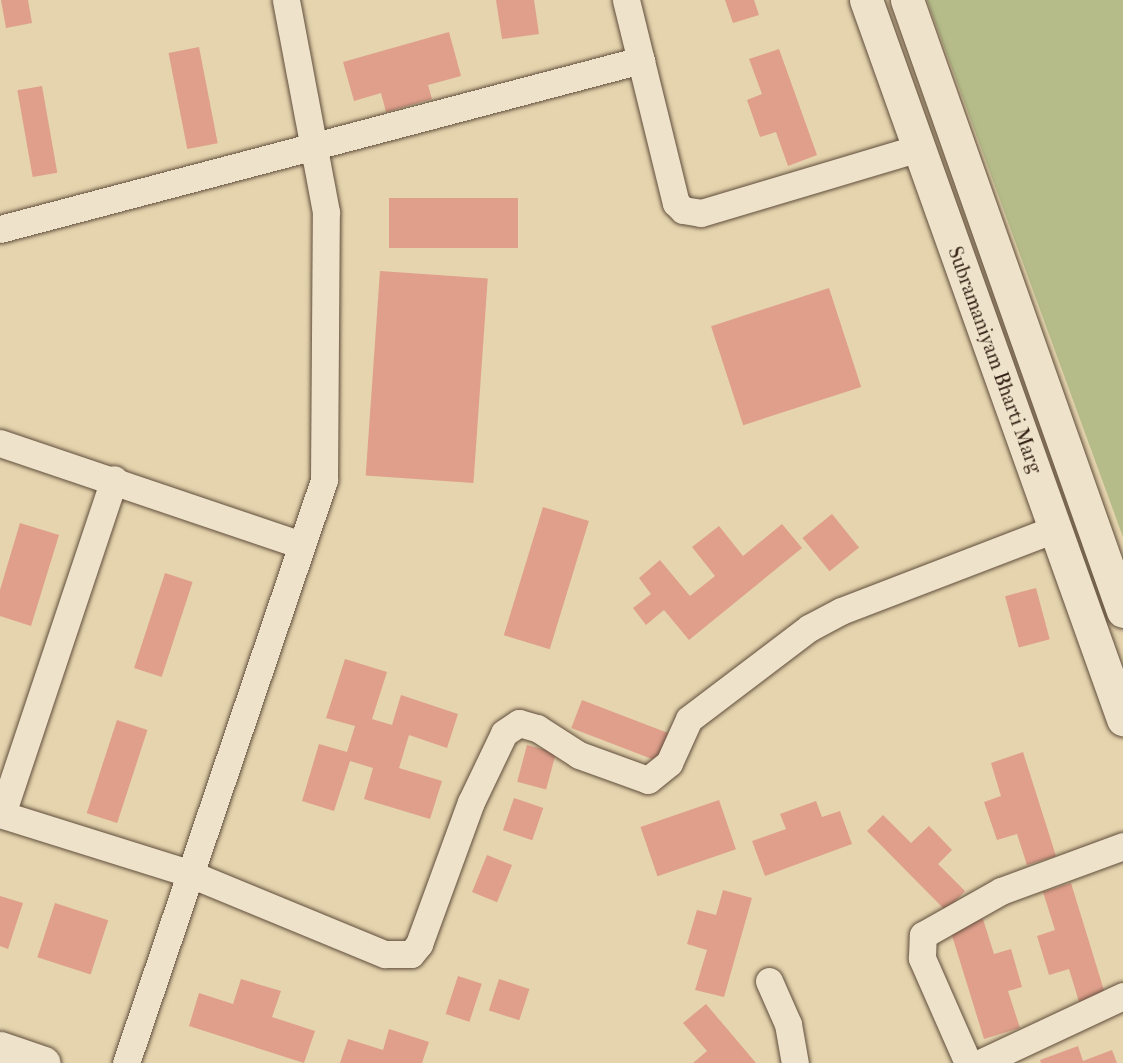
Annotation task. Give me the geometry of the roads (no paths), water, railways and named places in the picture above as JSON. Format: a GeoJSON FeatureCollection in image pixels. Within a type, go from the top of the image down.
{"type":"FeatureCollection","features":[{"type":"Feature","properties":{"kind":"main road","name":"Subramaniyam Bharti Marg"},"geometry":{"type":"LineString","coordinates":[[866,0],[1123,719]]}},
{"type":"Feature","properties":{"kind":"main road","name":"Subramaniyam Bharti Marg"},"geometry":{"type":"LineString","coordinates":[[906,0],[1123,610]]}},
{"type":"Feature","properties":{"kind":"main road"},"geometry":{"type":"LineString","coordinates":[[0,1048],[44,1063]]}},
{"type":"Feature","properties":{"kind":"street"},"geometry":{"type":"LineString","coordinates":[[126,1063],[188,873],[324,480],[326,212],[286,0]]}},
{"type":"Feature","properties":{"kind":"street"},"geometry":{"type":"LineString","coordinates":[[626,0],[676,203],[692,213],[919,148]]}},
{"type":"Feature","properties":{"kind":"street"},"geometry":{"type":"LineString","coordinates":[[0,229],[641,60]]}},
{"type":"Feature","properties":{"kind":"street"},"geometry":{"type":"LineString","coordinates":[[0,443],[114,479],[302,545]]}},
{"type":"Feature","properties":{"kind":"street"},"geometry":{"type":"LineString","coordinates":[[114,479],[1,814],[188,873],[385,954],[411,954],[419,944],[471,802],[504,733],[519,723],[537,728],[579,755],[648,780],[669,763],[689,719],[809,628],[841,611],[1055,529]]}},
{"type":"Feature","properties":{"kind":"street"},"geometry":{"type":"LineString","coordinates":[[968,1063],[922,958],[923,935],[1001,891],[1123,846]]}},
{"type":"Feature","properties":{"kind":"street"},"geometry":{"type":"LineString","coordinates":[[769,981],[788,1024],[795,1063]]}},
{"type":"Feature","properties":{"kind":"street"},"geometry":{"type":"LineString","coordinates":[[980,1063],[1123,996]]}}]}
